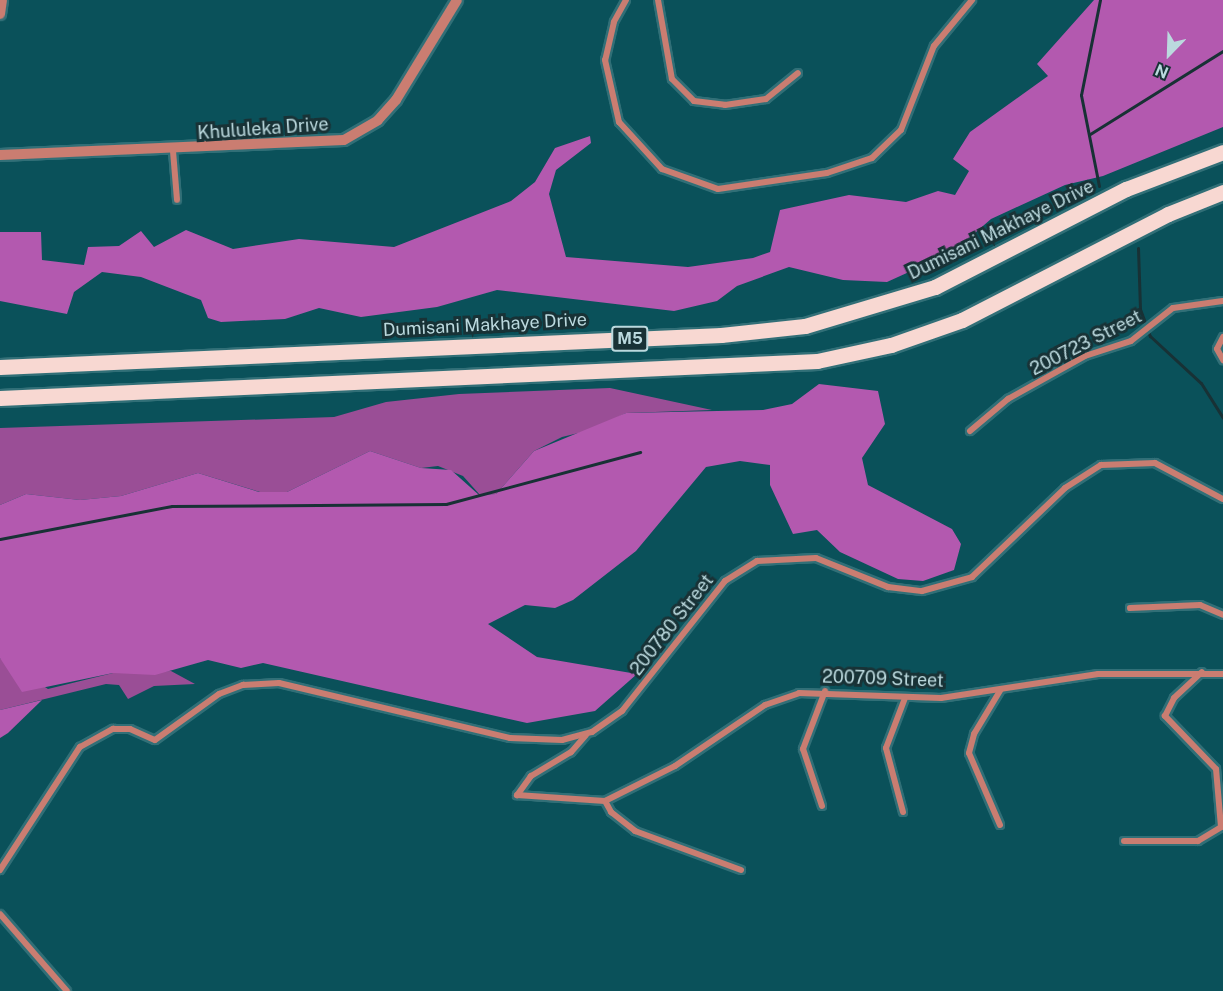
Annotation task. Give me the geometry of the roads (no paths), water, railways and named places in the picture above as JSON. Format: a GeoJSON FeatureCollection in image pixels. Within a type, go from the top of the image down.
{"type":"FeatureCollection","features":[{"type":"Feature","properties":{"kind":"main road","name":"Dumisani Makhaye Drive"},"geometry":{"type":"LineString","coordinates":[[0,367],[710,335],[805,326],[935,287],[1126,189],[1223,152]]}},
{"type":"Feature","properties":{"kind":"main road","name":"M5"},"geometry":{"type":"LineString","coordinates":[[0,398],[817,361],[891,345],[962,320],[1168,214],[1223,192]]}},
{"type":"Feature","properties":{"kind":"street"},"geometry":{"type":"LineString","coordinates":[[0,14],[2,0]]}},
{"type":"Feature","properties":{"kind":"street","name":"Khululeka Drive"},"geometry":{"type":"LineString","coordinates":[[0,156],[317,145],[362,131],[396,100],[457,0]]}},
{"type":"Feature","properties":{"kind":"street"},"geometry":{"type":"LineString","coordinates":[[626,0],[614,22],[605,60],[620,122],[662,169],[718,189],[827,173],[872,158],[901,130],[933,46],[972,0]]}},
{"type":"Feature","properties":{"kind":"street"},"geometry":{"type":"LineString","coordinates":[[658,0],[672,80],[694,101],[725,105],[766,99],[798,73]]}},
{"type":"Feature","properties":{"kind":"street"},"geometry":{"type":"LineString","coordinates":[[173,151],[177,200]]}},
{"type":"Feature","properties":{"kind":"street","name":"200723 Street"},"geometry":{"type":"LineString","coordinates":[[970,431],[1008,399],[1085,356],[1131,340],[1173,308],[1223,301]]}},
{"type":"Feature","properties":{"kind":"street"},"geometry":{"type":"LineString","coordinates":[[1223,337],[1217,349],[1223,360]]}},
{"type":"Feature","properties":{"kind":"street","name":"200780 Street"},"geometry":{"type":"LineString","coordinates":[[0,870],[80,747],[113,729],[130,729],[155,740],[219,694],[269,683],[510,738],[542,743],[586,735],[622,711],[710,598],[757,561],[816,558],[888,587],[922,591],[972,577],[1065,488],[1101,465],[1155,463],[1223,499]]}},
{"type":"Feature","properties":{"kind":"street"},"geometry":{"type":"LineString","coordinates":[[1130,608],[1200,604],[1223,615]]}},
{"type":"Feature","properties":{"kind":"street"},"geometry":{"type":"LineString","coordinates":[[1124,841],[1190,842],[1221,827],[1216,769],[1165,716],[1174,698],[1202,672]]}},
{"type":"Feature","properties":{"kind":"street","name":"200709 Street"},"geometry":{"type":"LineString","coordinates":[[605,801],[675,766],[765,705],[825,691],[905,698],[1001,689],[1098,674],[1202,672],[1223,674]]}},
{"type":"Feature","properties":{"kind":"street"},"geometry":{"type":"LineString","coordinates":[[1000,825],[969,753],[974,734],[1001,689]]}},
{"type":"Feature","properties":{"kind":"street"},"geometry":{"type":"LineString","coordinates":[[822,806],[803,749],[825,691]]}},
{"type":"Feature","properties":{"kind":"street"},"geometry":{"type":"LineString","coordinates":[[903,812],[886,748],[905,698]]}},
{"type":"Feature","properties":{"kind":"street"},"geometry":{"type":"LineString","coordinates":[[586,735],[582,744],[531,776],[516,792],[523,798],[605,801],[618,820],[635,831],[741,870]]}},
{"type":"Feature","properties":{"kind":"street"},"geometry":{"type":"LineString","coordinates":[[0,914],[67,991]]}},
{"type":"Feature","properties":{"kind":"waterway"},"geometry":{"type":"LineString","coordinates":[[1099,186],[1081,95],[1100,0]]}},
{"type":"Feature","properties":{"kind":"waterway"},"geometry":{"type":"LineString","coordinates":[[1090,134],[1223,51]]}},
{"type":"Feature","properties":{"kind":"waterway"},"geometry":{"type":"LineString","coordinates":[[1138,248],[1140,309],[1150,336],[1201,383],[1223,418]]}},
{"type":"Feature","properties":{"kind":"waterway"},"geometry":{"type":"LineString","coordinates":[[0,539],[172,506],[446,504],[640,452]]}}]}
